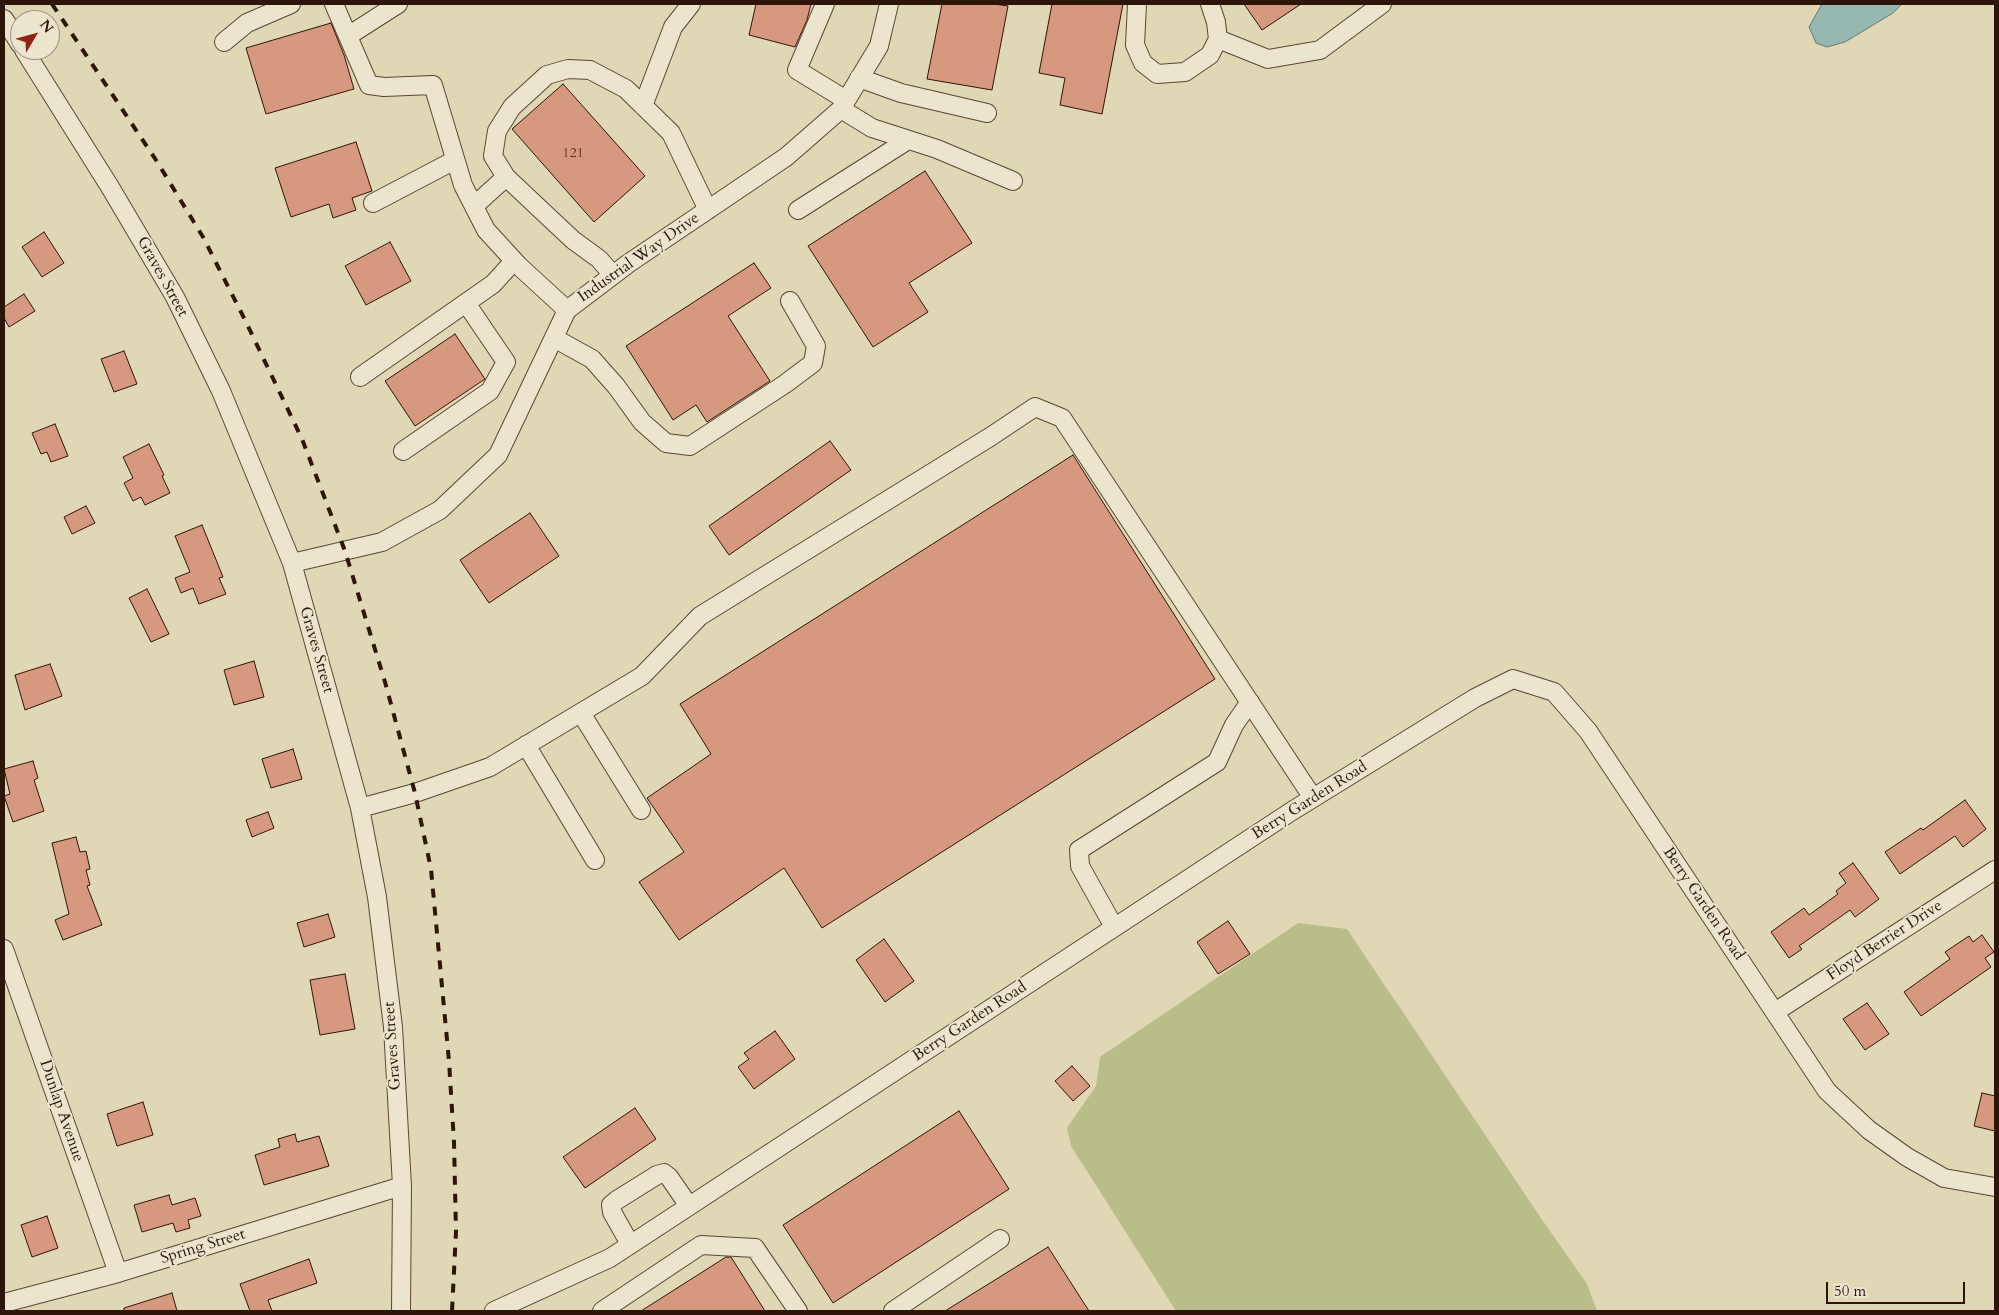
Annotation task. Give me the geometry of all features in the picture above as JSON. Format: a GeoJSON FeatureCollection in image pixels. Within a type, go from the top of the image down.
{"type":"FeatureCollection","features":[{"type":"Feature","properties":{"kind":"street"},"geometry":{"type":"LineString","coordinates":[[224,42],[247,23],[291,4]]}},
{"type":"Feature","properties":{"kind":"street"},"geometry":{"type":"LineString","coordinates":[[334,4],[369,85],[384,87],[433,85],[463,185],[486,230],[514,261],[567,310]]}},
{"type":"Feature","properties":{"kind":"street"},"geometry":{"type":"LineString","coordinates":[[348,36],[398,4]]}},
{"type":"Feature","properties":{"kind":"street"},"geometry":{"type":"LineString","coordinates":[[643,106],[673,27],[691,4]]}},
{"type":"Feature","properties":{"kind":"street"},"geometry":{"type":"LineString","coordinates":[[825,4],[797,70],[844,104],[872,128],[937,149],[1013,181]]}},
{"type":"Feature","properties":{"kind":"street","name":"Industrial Way Drive"},"geometry":{"type":"LineString","coordinates":[[292,563],[382,542],[440,510],[498,455],[567,310],[613,275],[786,157],[844,104],[878,46],[889,4]]}},
{"type":"Feature","properties":{"kind":"street"},"geometry":{"type":"LineString","coordinates":[[1137,4],[1135,45],[1143,63],[1156,74],[1185,72],[1210,55],[1218,39],[1216,22],[1210,4]]}},
{"type":"Feature","properties":{"kind":"street"},"geometry":{"type":"LineString","coordinates":[[1218,39],[1268,59],[1320,50],[1382,4]]}},
{"type":"Feature","properties":{"kind":"street","name":"Graves Street"},"geometry":{"type":"LineString","coordinates":[[30,60],[110,187],[175,297],[221,391],[292,563],[360,808],[377,897],[394,1027],[402,1186],[401,1311]]}},
{"type":"Feature","properties":{"kind":"street"},"geometry":{"type":"LineString","coordinates":[[613,275],[598,259],[573,240],[506,176],[493,156],[497,131],[512,106],[547,76],[568,69],[590,70],[626,89],[671,133],[708,210]]}},
{"type":"Feature","properties":{"kind":"street"},"geometry":{"type":"LineString","coordinates":[[859,78],[901,93],[987,114]]}},
{"type":"Feature","properties":{"kind":"street"},"geometry":{"type":"LineString","coordinates":[[798,210],[908,140]]}},
{"type":"Feature","properties":{"kind":"street"},"geometry":{"type":"LineString","coordinates":[[373,203],[456,160]]}},
{"type":"Feature","properties":{"kind":"street"},"geometry":{"type":"LineString","coordinates":[[474,206],[506,176]]}},
{"type":"Feature","properties":{"kind":"street"},"geometry":{"type":"LineString","coordinates":[[360,376],[493,284],[514,261]]}},
{"type":"Feature","properties":{"kind":"street"},"geometry":{"type":"LineString","coordinates":[[554,338],[592,359],[616,386],[642,422],[666,443],[690,446],[785,384],[813,363],[816,346],[790,300]]}},
{"type":"Feature","properties":{"kind":"street"},"geometry":{"type":"LineString","coordinates":[[404,451],[490,391],[506,362],[466,303]]}},
{"type":"Feature","properties":{"kind":"street"},"geometry":{"type":"LineString","coordinates":[[360,808],[415,793],[490,767],[642,676],[652,668],[700,616],[1035,407],[1062,418],[1313,798]]}},
{"type":"Feature","properties":{"kind":"street","name":"Berry Garden Road"},"geometry":{"type":"LineString","coordinates":[[494,1311],[610,1258],[1313,798],[1476,698],[1513,679],[1554,692],[1588,731],[1827,1090],[1868,1130],[1907,1157],[1944,1178],[1995,1187]]}},
{"type":"Feature","properties":{"kind":"street"},"geometry":{"type":"LineString","coordinates":[[1114,927],[1080,866],[1079,850],[1217,762],[1234,726],[1250,702]]}},
{"type":"Feature","properties":{"kind":"street"},"geometry":{"type":"LineString","coordinates":[[581,712],[641,810]]}},
{"type":"Feature","properties":{"kind":"street"},"geometry":{"type":"LineString","coordinates":[[526,745],[595,860]]}},
{"type":"Feature","properties":{"kind":"street","name":"Floyd Berrier Drive"},"geometry":{"type":"LineString","coordinates":[[1775,1012],[1995,870]]}},
{"type":"Feature","properties":{"kind":"street","name":"Dunlap Avenue"},"geometry":{"type":"LineString","coordinates":[[4,949],[118,1273]]}},
{"type":"Feature","properties":{"kind":"street"},"geometry":{"type":"LineString","coordinates":[[630,1244],[612,1212],[612,1205],[617,1200],[657,1175],[664,1173],[669,1177],[688,1206]]}},
{"type":"Feature","properties":{"kind":"street","name":"Spring Street"},"geometry":{"type":"LineString","coordinates":[[4,1303],[118,1273],[402,1186]]}},
{"type":"Feature","properties":{"kind":"street"},"geometry":{"type":"LineString","coordinates":[[893,1311],[1000,1239]]}},
{"type":"Feature","properties":{"kind":"street"},"geometry":{"type":"LineString","coordinates":[[602,1311],[701,1245],[755,1248],[798,1311]]}},
{"type":"Feature","properties":{"kind":"green space"},"geometry":{"type":"Polygon","coordinates":[[[1298,923],[1347,929],[1587,1284],[1597,1311],[1176,1311],[1071,1146],[1067,1128],[1096,1086],[1100,1057],[1298,923]]]}},
{"type":"Feature","properties":{"kind":"water"},"geometry":{"type":"Polygon","coordinates":[[[1822,4],[1902,4],[1893,13],[1845,42],[1827,47],[1816,43],[1809,27],[1822,4]]]}},
{"type":"Feature","properties":{"kind":"building"},"geometry":{"type":"Polygon","coordinates":[[[756,4],[811,4],[807,20],[795,47],[749,35],[756,4]]]}},
{"type":"Feature","properties":{"kind":"building"},"geometry":{"type":"Polygon","coordinates":[[[942,4],[994,4],[1008,6],[992,90],[927,79],[942,4]]]}},
{"type":"Feature","properties":{"kind":"building"},"geometry":{"type":"Polygon","coordinates":[[[1052,4],[1123,4],[1102,114],[1060,105],[1065,78],[1039,73],[1052,4]]]}},
{"type":"Feature","properties":{"kind":"building"},"geometry":{"type":"Polygon","coordinates":[[[1244,4],[1301,4],[1262,30],[1244,4]]]}},
{"type":"Feature","properties":{"kind":"building"},"geometry":{"type":"Polygon","coordinates":[[[331,23],[344,55],[354,89],[266,114],[246,48],[331,23]]]}},
{"type":"Feature","properties":{"kind":"building"},"geometry":{"type":"Polygon","coordinates":[[[563,84],[645,176],[594,222],[512,129],[563,84]]]}},
{"type":"Feature","properties":{"kind":"building"},"geometry":{"type":"Polygon","coordinates":[[[356,142],[372,191],[352,198],[356,210],[333,218],[329,204],[291,217],[275,168],[356,142]]]}},
{"type":"Feature","properties":{"kind":"building"},"geometry":{"type":"Polygon","coordinates":[[[925,171],[972,243],[909,283],[928,312],[873,347],[808,246],[925,171]]]}},
{"type":"Feature","properties":{"kind":"building"},"geometry":{"type":"Polygon","coordinates":[[[44,232],[64,263],[42,277],[22,247],[44,232]]]}},
{"type":"Feature","properties":{"kind":"building"},"geometry":{"type":"Polygon","coordinates":[[[390,242],[411,281],[366,305],[345,266],[390,242]]]}},
{"type":"Feature","properties":{"kind":"building"},"geometry":{"type":"Polygon","coordinates":[[[754,263],[771,288],[728,316],[770,381],[707,422],[696,405],[673,420],[626,346],[754,263]]]}},
{"type":"Feature","properties":{"kind":"building"},"geometry":{"type":"Polygon","coordinates":[[[24,294],[35,311],[9,327],[4,318],[4,307],[24,294]]]}},
{"type":"Feature","properties":{"kind":"building"},"geometry":{"type":"Polygon","coordinates":[[[455,334],[485,379],[415,426],[385,381],[455,334]]]}},
{"type":"Feature","properties":{"kind":"building"},"geometry":{"type":"Polygon","coordinates":[[[124,351],[137,384],[114,392],[101,359],[124,351]]]}},
{"type":"Feature","properties":{"kind":"building"},"geometry":{"type":"Polygon","coordinates":[[[55,424],[68,456],[51,462],[47,452],[41,454],[32,433],[55,424]]]}},
{"type":"Feature","properties":{"kind":"building"},"geometry":{"type":"Polygon","coordinates":[[[830,441],[851,470],[729,555],[709,526],[830,441]]]}},
{"type":"Feature","properties":{"kind":"building"},"geometry":{"type":"Polygon","coordinates":[[[149,444],[164,475],[162,476],[170,493],[145,505],[141,497],[133,501],[124,483],[133,478],[123,457],[149,444]]]}},
{"type":"Feature","properties":{"kind":"building"},"geometry":{"type":"Polygon","coordinates":[[[1073,455],[1215,679],[822,928],[784,868],[679,940],[639,882],[684,852],[647,798],[711,754],[680,704],[1073,455]]]}},
{"type":"Feature","properties":{"kind":"building"},"geometry":{"type":"Polygon","coordinates":[[[86,506],[95,523],[72,534],[64,517],[86,506]]]}},
{"type":"Feature","properties":{"kind":"building"},"geometry":{"type":"Polygon","coordinates":[[[530,513],[559,556],[489,603],[460,560],[530,513]]]}},
{"type":"Feature","properties":{"kind":"building"},"geometry":{"type":"Polygon","coordinates":[[[202,525],[223,577],[219,578],[226,594],[199,604],[193,588],[181,593],[175,578],[190,572],[175,536],[202,525]]]}},
{"type":"Feature","properties":{"kind":"building"},"geometry":{"type":"Polygon","coordinates":[[[147,589],[169,634],[151,642],[129,598],[147,589]]]}},
{"type":"Feature","properties":{"kind":"building"},"geometry":{"type":"Polygon","coordinates":[[[254,661],[264,697],[234,705],[224,670],[254,661]]]}},
{"type":"Feature","properties":{"kind":"building"},"geometry":{"type":"Polygon","coordinates":[[[50,664],[62,696],[25,710],[15,675],[50,664]]]}},
{"type":"Feature","properties":{"kind":"building"},"geometry":{"type":"Polygon","coordinates":[[[293,749],[302,779],[271,788],[262,759],[293,749]]]}},
{"type":"Feature","properties":{"kind":"building"},"geometry":{"type":"Polygon","coordinates":[[[33,761],[38,778],[34,780],[44,811],[13,822],[4,796],[10,794],[4,769],[33,761]]]}},
{"type":"Feature","properties":{"kind":"building"},"geometry":{"type":"Polygon","coordinates":[[[1965,800],[1986,829],[1963,847],[1955,836],[1900,874],[1885,852],[1921,828],[1923,830],[1965,800]]]}},
{"type":"Feature","properties":{"kind":"building"},"geometry":{"type":"Polygon","coordinates":[[[268,812],[274,828],[252,837],[246,820],[268,812]]]}},
{"type":"Feature","properties":{"kind":"building"},"geometry":{"type":"Polygon","coordinates":[[[76,837],[80,852],[86,851],[90,869],[86,870],[90,885],[87,886],[102,925],[63,940],[55,920],[69,914],[52,843],[76,837]]]}},
{"type":"Feature","properties":{"kind":"building"},"geometry":{"type":"Polygon","coordinates":[[[1853,863],[1879,899],[1855,917],[1850,910],[1799,946],[1802,949],[1789,958],[1771,932],[1804,908],[1809,915],[1838,894],[1836,891],[1846,883],[1839,873],[1853,863]]]}},
{"type":"Feature","properties":{"kind":"building"},"geometry":{"type":"Polygon","coordinates":[[[328,914],[335,937],[304,947],[297,923],[328,914]]]}},
{"type":"Feature","properties":{"kind":"building"},"geometry":{"type":"Polygon","coordinates":[[[1228,921],[1250,954],[1218,974],[1197,942],[1228,921]]]}},
{"type":"Feature","properties":{"kind":"building"},"geometry":{"type":"Polygon","coordinates":[[[1982,935],[1994,952],[1985,958],[1991,967],[1921,1016],[1904,992],[1950,959],[1945,952],[1969,936],[1973,942],[1982,935]]]}},
{"type":"Feature","properties":{"kind":"building"},"geometry":{"type":"Polygon","coordinates":[[[884,939],[914,981],[885,1002],[856,960],[884,939]]]}},
{"type":"Feature","properties":{"kind":"building"},"geometry":{"type":"Polygon","coordinates":[[[345,974],[355,1029],[320,1035],[310,980],[345,974]]]}},
{"type":"Feature","properties":{"kind":"building"},"geometry":{"type":"Polygon","coordinates":[[[1867,1003],[1889,1034],[1865,1050],[1843,1019],[1867,1003]]]}},
{"type":"Feature","properties":{"kind":"building"},"geometry":{"type":"Polygon","coordinates":[[[775,1031],[795,1059],[754,1089],[738,1067],[749,1059],[744,1053],[775,1031]]]}},
{"type":"Feature","properties":{"kind":"building"},"geometry":{"type":"Polygon","coordinates":[[[1072,1066],[1090,1086],[1073,1101],[1055,1081],[1072,1066]]]}},
{"type":"Feature","properties":{"kind":"building"},"geometry":{"type":"Polygon","coordinates":[[[1982,1093],[1995,1096],[1995,1131],[1974,1126],[1982,1093]]]}},
{"type":"Feature","properties":{"kind":"building"},"geometry":{"type":"Polygon","coordinates":[[[143,1102],[153,1135],[117,1146],[107,1114],[143,1102]]]}},
{"type":"Feature","properties":{"kind":"building"},"geometry":{"type":"Polygon","coordinates":[[[635,1108],[656,1139],[585,1188],[563,1157],[635,1108]]]}},
{"type":"Feature","properties":{"kind":"building"},"geometry":{"type":"Polygon","coordinates":[[[959,1111],[1009,1189],[833,1303],[783,1225],[959,1111]]]}},
{"type":"Feature","properties":{"kind":"building"},"geometry":{"type":"Polygon","coordinates":[[[295,1134],[297,1142],[319,1136],[329,1166],[264,1185],[255,1155],[280,1147],[278,1139],[295,1134]]]}},
{"type":"Feature","properties":{"kind":"building"},"geometry":{"type":"Polygon","coordinates":[[[169,1195],[172,1205],[195,1198],[201,1216],[188,1220],[190,1228],[176,1232],[173,1223],[142,1232],[134,1205],[169,1195]]]}},
{"type":"Feature","properties":{"kind":"building"},"geometry":{"type":"Polygon","coordinates":[[[47,1216],[58,1248],[32,1257],[21,1225],[47,1216]]]}},
{"type":"Feature","properties":{"kind":"building"},"geometry":{"type":"Polygon","coordinates":[[[1048,1247],[1089,1311],[945,1311],[1048,1247]]]}},
{"type":"Feature","properties":{"kind":"building"},"geometry":{"type":"Polygon","coordinates":[[[726,1257],[731,1257],[765,1311],[641,1311],[726,1257]]]}},
{"type":"Feature","properties":{"kind":"building"},"geometry":{"type":"Polygon","coordinates":[[[309,1259],[317,1283],[268,1300],[272,1311],[250,1311],[240,1284],[309,1259]]]}},
{"type":"Feature","properties":{"kind":"building"},"geometry":{"type":"Polygon","coordinates":[[[172,1293],[177,1311],[124,1311],[124,1308],[172,1293]]]}},
{"type":"Feature","properties":{"kind":"railway"},"geometry":{"type":"LineString","coordinates":[[52,4],[156,160],[203,237],[302,439],[345,551],[385,682],[415,793],[431,869],[449,1061],[454,1142],[456,1232],[452,1311]]}}]}
